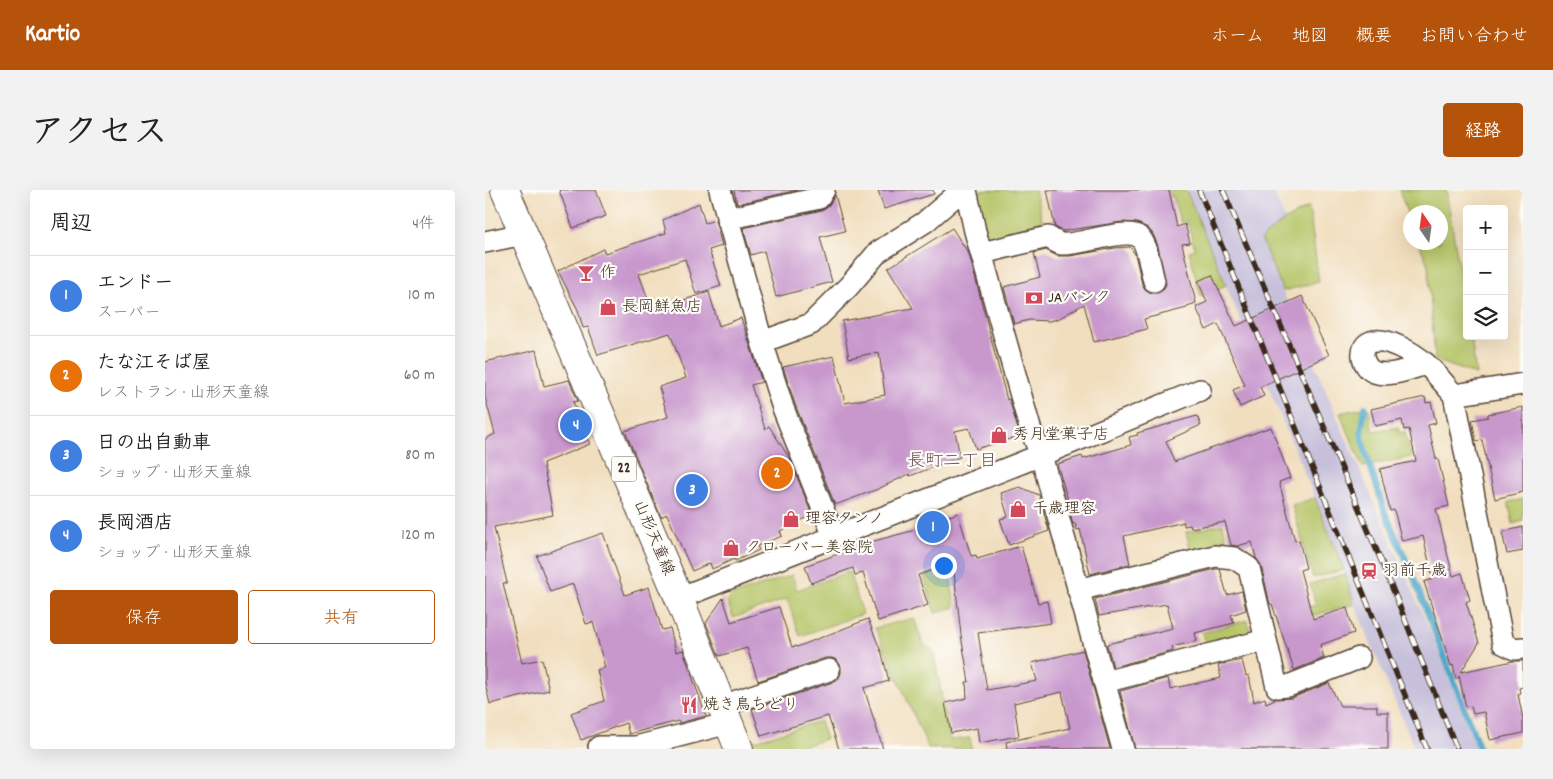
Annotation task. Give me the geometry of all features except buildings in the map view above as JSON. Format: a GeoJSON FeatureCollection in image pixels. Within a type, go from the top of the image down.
{"type":"FeatureCollection","features":[{"type":"Feature","properties":{"kind":"main road","name":"山形天童線"},"geometry":{"type":"LineString","coordinates":[[505,190],[679,598],[739,749]]}},
{"type":"Feature","properties":{"kind":"street"},"geometry":{"type":"LineString","coordinates":[[720,190],[762,342],[783,408],[834,538]]}},
{"type":"Feature","properties":{"kind":"street"},"geometry":{"type":"LineString","coordinates":[[727,219],[819,198],[824,190]]}},
{"type":"Feature","properties":{"kind":"street"},"geometry":{"type":"LineString","coordinates":[[762,342],[811,324],[849,286],[878,252],[925,222],[964,190],[1030,428],[1041,455],[1123,749]]}},
{"type":"Feature","properties":{"kind":"street"},"geometry":{"type":"LineString","coordinates":[[485,242],[523,234]]}},
{"type":"Feature","properties":{"kind":"street"},"geometry":{"type":"LineString","coordinates":[[982,253],[1048,237],[1061,244],[1133,235],[1139,236],[1143,243],[1154,281]]}},
{"type":"Feature","properties":{"kind":"street"},"geometry":{"type":"LineString","coordinates":[[1426,364],[1454,395],[1503,644],[1515,649],[1523,648]]}},
{"type":"Feature","properties":{"kind":"street"},"geometry":{"type":"LineString","coordinates":[[1454,395],[1523,384]]}},
{"type":"Feature","properties":{"kind":"street"},"geometry":{"type":"LineString","coordinates":[[679,598],[834,538],[1199,390]]}},
{"type":"Feature","properties":{"kind":"street"},"geometry":{"type":"LineString","coordinates":[[1078,590],[1215,556],[1234,558],[1249,568],[1277,687],[1289,686],[1359,658]]}},
{"type":"Feature","properties":{"kind":"street"},"geometry":{"type":"LineString","coordinates":[[1104,682],[1266,640]]}},
{"type":"Feature","properties":{"kind":"street"},"geometry":{"type":"LineString","coordinates":[[599,747],[636,747],[725,715],[829,670]]}},
{"type":"Feature","properties":{"kind":"shaded area"},"geometry":{"type":"Polygon","coordinates":[[[1186,190],[1273,190],[1285,220],[1262,239],[1267,255],[1433,638],[1477,749],[1415,749],[1354,604],[1344,570],[1315,498],[1186,190]]]}},
{"type":"Feature","properties":{"kind":"green space"},"geometry":{"type":"Polygon","coordinates":[[[980,190],[1035,190],[1044,228],[986,240],[977,202],[980,190]]]}},
{"type":"Feature","properties":{"kind":"green space"},"geometry":{"type":"Polygon","coordinates":[[[1149,190],[1186,190],[1226,285],[1201,297],[1189,251],[1195,249],[1187,221],[1180,222],[1173,196],[1153,201],[1149,190]]]}},
{"type":"Feature","properties":{"kind":"green space"},"geometry":{"type":"Polygon","coordinates":[[[1399,190],[1446,190],[1463,290],[1463,340],[1472,340],[1476,375],[1435,360],[1428,265],[1422,250],[1448,250],[1448,205],[1404,205],[1399,190]]]}},
{"type":"Feature","properties":{"kind":"green space"},"geometry":{"type":"Polygon","coordinates":[[[1309,207],[1319,282],[1283,291],[1261,239],[1285,220],[1309,207]]]}},
{"type":"Feature","properties":{"kind":"green space"},"geometry":{"type":"Polygon","coordinates":[[[1368,407],[1373,431],[1398,427],[1399,433],[1405,432],[1411,457],[1363,467],[1340,413],[1368,407]]]}},
{"type":"Feature","properties":{"kind":"green space"},"geometry":{"type":"Polygon","coordinates":[[[1315,498],[1344,570],[1313,578],[1292,505],[1315,498]]]}},
{"type":"Feature","properties":{"kind":"green space"},"geometry":{"type":"Polygon","coordinates":[[[1523,499],[1523,521],[1513,524],[1508,502],[1523,499]]]}},
{"type":"Feature","properties":{"kind":"green space"},"geometry":{"type":"Polygon","coordinates":[[[1223,524],[1227,544],[1191,552],[1186,532],[1223,524]]]}},
{"type":"Feature","properties":{"kind":"green space"},"geometry":{"type":"Polygon","coordinates":[[[949,569],[955,607],[935,613],[924,576],[949,569]]]}},
{"type":"Feature","properties":{"kind":"green space"},"geometry":{"type":"Polygon","coordinates":[[[849,572],[863,614],[800,636],[787,599],[733,618],[727,601],[733,595],[792,575],[797,590],[849,572]]]}},
{"type":"Feature","properties":{"kind":"green space"},"geometry":{"type":"Polygon","coordinates":[[[1345,574],[1354,604],[1290,622],[1287,613],[1316,605],[1310,584],[1345,574]]]}},
{"type":"Feature","properties":{"kind":"green space"},"geometry":{"type":"Polygon","coordinates":[[[914,618],[923,644],[933,650],[950,740],[970,738],[972,749],[929,749],[875,628],[914,618]]]}},
{"type":"Feature","properties":{"kind":"green space"},"geometry":{"type":"Polygon","coordinates":[[[1247,620],[1252,636],[1207,650],[1202,633],[1247,620]]]}},
{"type":"Feature","properties":{"kind":"green space"},"geometry":{"type":"Polygon","coordinates":[[[820,721],[826,739],[792,749],[753,749],[751,742],[820,721]]]}},
{"type":"Feature","properties":{"kind":"waterway"},"geometry":{"type":"LineString","coordinates":[[1365,407],[1361,433],[1385,512],[1412,573],[1480,749]]}},
{"type":"Feature","properties":{"kind":"railway"},"geometry":{"type":"LineString","coordinates":[[1199,190],[1427,749]]}},
{"type":"Feature","properties":{"kind":"railway"},"geometry":{"type":"LineString","coordinates":[[1223,190],[1383,565],[1457,749]]}},
{"type":"Feature","properties":{"kind":"place","name":"作"},"geometry":{"type":"Point","coordinates":[586,273]}},
{"type":"Feature","properties":{"kind":"place","name":"JAバンク"},"geometry":{"type":"Point","coordinates":[1034,298]}},
{"type":"Feature","properties":{"kind":"place","name":"長岡鮮魚店"},"geometry":{"type":"Point","coordinates":[608,307]}},
{"type":"Feature","properties":{"kind":"place","name":"長岡酒店"},"geometry":{"type":"Point","coordinates":[576,425]}},
{"type":"Feature","properties":{"kind":"place","name":"秀月堂菓子店"},"geometry":{"type":"Point","coordinates":[999,435]}},
{"type":"Feature","properties":{"kind":"place","name":"たな江そば屋"},"geometry":{"type":"Point","coordinates":[777,473]}},
{"type":"Feature","properties":{"kind":"place","name":"日の出自動車"},"geometry":{"type":"Point","coordinates":[692,490]}},
{"type":"Feature","properties":{"kind":"place","name":"千歳理容"},"geometry":{"type":"Point","coordinates":[1018,509]}},
{"type":"Feature","properties":{"kind":"place","name":"理容タンノ"},"geometry":{"type":"Point","coordinates":[791,519]}},
{"type":"Feature","properties":{"kind":"place","name":"エンドー"},"geometry":{"type":"Point","coordinates":[933,527]}},
{"type":"Feature","properties":{"kind":"place","name":"クローバー美容院"},"geometry":{"type":"Point","coordinates":[731,548]}},
{"type":"Feature","properties":{"kind":"place","name":"羽前千歳"},"geometry":{"type":"Point","coordinates":[1369,571]}},
{"type":"Feature","properties":{"kind":"place","name":"焼き鳥ちどり"},"geometry":{"type":"Point","coordinates":[689,705]}},
{"type":"Feature","properties":{"kind":"district","name":"長町二丁目"},"geometry":{"type":"Point","coordinates":[952,462]}}]}
